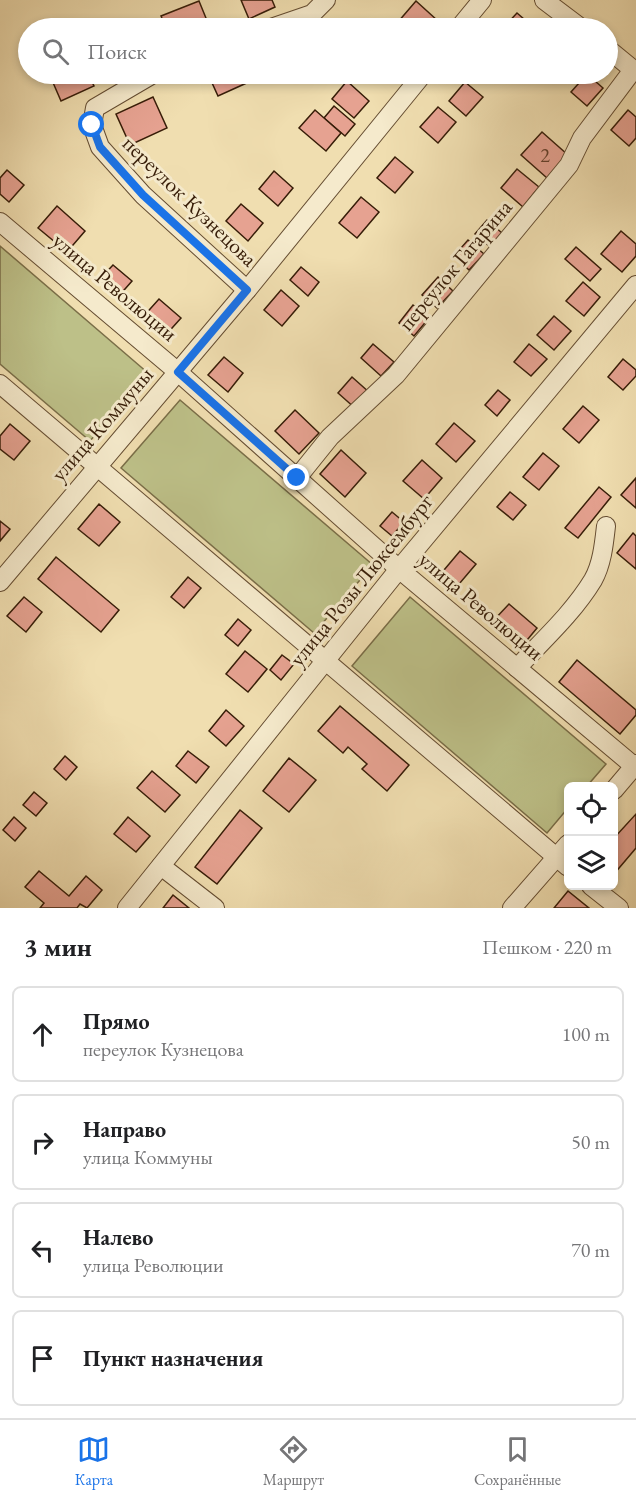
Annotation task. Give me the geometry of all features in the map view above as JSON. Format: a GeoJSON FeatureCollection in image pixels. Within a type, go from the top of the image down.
{"type":"FeatureCollection","features":[{"type":"Feature","properties":{"kind":"street"},"geometry":{"type":"LineString","coordinates":[[300,18],[312,14],[326,0]]}},
{"type":"Feature","properties":{"kind":"street"},"geometry":{"type":"LineString","coordinates":[[467,18],[482,0]]}},
{"type":"Feature","properties":{"kind":"street"},"geometry":{"type":"LineString","coordinates":[[544,0],[567,18]]}},
{"type":"Feature","properties":{"kind":"street"},"geometry":{"type":"LineString","coordinates":[[618,57],[635,71]]}},
{"type":"Feature","properties":{"kind":"street","name":"переулок Гагарина"},"geometry":{"type":"LineString","coordinates":[[297,478],[330,437],[396,375],[562,174],[582,138],[635,71]]}},
{"type":"Feature","properties":{"kind":"street","name":"переулок Кузнецова"},"geometry":{"type":"LineString","coordinates":[[136,84],[95,108],[92,125],[100,147],[143,195],[247,290]]}},
{"type":"Feature","properties":{"kind":"street","name":"улица Коммуны"},"geometry":{"type":"LineString","coordinates":[[0,582],[247,290],[415,84]]}},
{"type":"Feature","properties":{"kind":"street","name":"улица Революции"},"geometry":{"type":"LineString","coordinates":[[0,222],[178,372],[399,569],[635,765]]}},
{"type":"Feature","properties":{"kind":"street","name":"улица Розы Люксембург"},"geometry":{"type":"LineString","coordinates":[[127,908],[399,569],[636,285]]}},
{"type":"Feature","properties":{"kind":"street"},"geometry":{"type":"LineString","coordinates":[[0,384],[327,661],[564,855]]}},
{"type":"Feature","properties":{"kind":"street"},"geometry":{"type":"LineString","coordinates":[[517,668],[568,613],[593,579],[602,555],[606,526]]}},
{"type":"Feature","properties":{"kind":"street"},"geometry":{"type":"LineString","coordinates":[[618,785],[635,765]]}},
{"type":"Feature","properties":{"kind":"street"},"geometry":{"type":"LineString","coordinates":[[512,908],[564,857]]}},
{"type":"Feature","properties":{"kind":"street"},"geometry":{"type":"LineString","coordinates":[[161,866],[214,908]]}},
{"type":"Feature","properties":{"kind":"street"},"geometry":{"type":"LineString","coordinates":[[597,890],[619,908]]}},
{"type":"Feature","properties":{"kind":"green space"},"geometry":{"type":"Polygon","coordinates":[[[0,246],[148,373],[90,441],[0,364],[0,246]]]}},
{"type":"Feature","properties":{"kind":"green space"},"geometry":{"type":"Polygon","coordinates":[[[180,400],[373,565],[314,633],[121,468],[180,400]]]}},
{"type":"Feature","properties":{"kind":"green space"},"geometry":{"type":"Polygon","coordinates":[[[410,597],[606,764],[590,782],[564,782],[564,813],[547,833],[352,666],[410,597]]]}},
{"type":"Feature","properties":{"kind":"building"},"geometry":{"type":"Polygon","coordinates":[[[241,0],[272,0],[275,7],[249,18],[241,0]]]}},
{"type":"Feature","properties":{"kind":"building"},"geometry":{"type":"Polygon","coordinates":[[[199,1],[206,18],[162,18],[161,16],[199,1]]]}},
{"type":"Feature","properties":{"kind":"building"},"geometry":{"type":"Polygon","coordinates":[[[416,1],[435,18],[401,18],[416,1]]]}},
{"type":"Feature","properties":{"kind":"building"},"geometry":{"type":"Polygon","coordinates":[[[517,13],[523,18],[512,18],[517,13]]]}},
{"type":"Feature","properties":{"kind":"building"},"geometry":{"type":"Polygon","coordinates":[[[54,84],[93,84],[94,86],[61,101],[54,84]]]}},
{"type":"Feature","properties":{"kind":"building"},"geometry":{"type":"Polygon","coordinates":[[[213,84],[244,84],[218,96],[213,84]]]}},
{"type":"Feature","properties":{"kind":"building"},"geometry":{"type":"Polygon","coordinates":[[[344,84],[350,84],[369,101],[354,118],[332,99],[344,84]]]}},
{"type":"Feature","properties":{"kind":"building"},"geometry":{"type":"Polygon","coordinates":[[[463,84],[467,84],[483,97],[466,116],[449,101],[463,84]]]}},
{"type":"Feature","properties":{"kind":"building"},"geometry":{"type":"Polygon","coordinates":[[[578,84],[598,84],[603,88],[587,106],[571,92],[578,84]]]}},
{"type":"Feature","properties":{"kind":"building"},"geometry":{"type":"Polygon","coordinates":[[[153,97],[167,128],[130,145],[116,114],[153,97]]]}},
{"type":"Feature","properties":{"kind":"building"},"geometry":{"type":"Polygon","coordinates":[[[334,106],[355,124],[345,136],[324,118],[334,106]]]}},
{"type":"Feature","properties":{"kind":"building"},"geometry":{"type":"Polygon","coordinates":[[[438,107],[456,122],[438,143],[420,127],[438,107]]]}},
{"type":"Feature","properties":{"kind":"building"},"geometry":{"type":"Polygon","coordinates":[[[315,110],[341,133],[326,151],[299,128],[315,110]]]}},
{"type":"Feature","properties":{"kind":"building"},"geometry":{"type":"Polygon","coordinates":[[[628,110],[636,117],[636,138],[629,146],[611,130],[628,110]]]}},
{"type":"Feature","properties":{"kind":"building"},"geometry":{"type":"Polygon","coordinates":[[[542,132],[568,155],[547,178],[521,155],[542,132]]]}},
{"type":"Feature","properties":{"kind":"building"},"geometry":{"type":"Polygon","coordinates":[[[395,157],[413,172],[395,193],[377,178],[395,157]]]}},
{"type":"Feature","properties":{"kind":"building"},"geometry":{"type":"Polygon","coordinates":[[[517,169],[539,187],[523,207],[501,188],[517,169]]]}},
{"type":"Feature","properties":{"kind":"building"},"geometry":{"type":"Polygon","coordinates":[[[7,170],[24,185],[9,202],[0,194],[0,178],[7,170]]]}},
{"type":"Feature","properties":{"kind":"building"},"geometry":{"type":"Polygon","coordinates":[[[274,171],[293,188],[278,206],[259,189],[274,171]]]}},
{"type":"Feature","properties":{"kind":"building"},"geometry":{"type":"Polygon","coordinates":[[[361,197],[379,212],[357,238],[339,223],[361,197]]]}},
{"type":"Feature","properties":{"kind":"building"},"geometry":{"type":"Polygon","coordinates":[[[241,204],[263,223],[248,241],[226,221],[241,204]]]}},
{"type":"Feature","properties":{"kind":"building"},"geometry":{"type":"Polygon","coordinates":[[[57,206],[85,231],[67,252],[38,228],[57,206]]]}},
{"type":"Feature","properties":{"kind":"building"},"geometry":{"type":"Polygon","coordinates":[[[487,220],[502,233],[490,247],[475,234],[487,220]]]}},
{"type":"Feature","properties":{"kind":"building"},"geometry":{"type":"Polygon","coordinates":[[[621,231],[636,244],[636,256],[622,272],[601,254],[621,231]]]}},
{"type":"Feature","properties":{"kind":"building"},"geometry":{"type":"Polygon","coordinates":[[[468,240],[484,254],[469,270],[454,256],[468,240]]]}},
{"type":"Feature","properties":{"kind":"building"},"geometry":{"type":"Polygon","coordinates":[[[576,247],[601,269],[590,281],[565,259],[576,247]]]}},
{"type":"Feature","properties":{"kind":"building"},"geometry":{"type":"Polygon","coordinates":[[[113,265],[132,281],[118,297],[99,280],[113,265]]]}},
{"type":"Feature","properties":{"kind":"building"},"geometry":{"type":"Polygon","coordinates":[[[301,267],[319,282],[308,296],[290,280],[301,267]]]}},
{"type":"Feature","properties":{"kind":"building"},"geometry":{"type":"Polygon","coordinates":[[[438,277],[453,291],[437,308],[422,295],[438,277]]]}},
{"type":"Feature","properties":{"kind":"building"},"geometry":{"type":"Polygon","coordinates":[[[583,282],[600,297],[584,316],[566,301],[583,282]]]}},
{"type":"Feature","properties":{"kind":"building"},"geometry":{"type":"Polygon","coordinates":[[[281,290],[299,306],[282,326],[264,310],[281,290]]]}},
{"type":"Feature","properties":{"kind":"building"},"geometry":{"type":"Polygon","coordinates":[[[159,299],[181,318],[164,337],[142,318],[159,299]]]}},
{"type":"Feature","properties":{"kind":"building"},"geometry":{"type":"Polygon","coordinates":[[[413,305],[429,318],[414,336],[399,323],[413,305]]]}},
{"type":"Feature","properties":{"kind":"building"},"geometry":{"type":"Polygon","coordinates":[[[554,316],[571,331],[554,350],[537,335],[554,316]]]}},
{"type":"Feature","properties":{"kind":"building"},"geometry":{"type":"Polygon","coordinates":[[[373,344],[394,362],[381,376],[361,358],[373,344]]]}},
{"type":"Feature","properties":{"kind":"building"},"geometry":{"type":"Polygon","coordinates":[[[529,344],[547,359],[531,376],[514,362],[529,344]]]}},
{"type":"Feature","properties":{"kind":"building"},"geometry":{"type":"Polygon","coordinates":[[[224,357],[243,373],[228,392],[208,375],[224,357]]]}},
{"type":"Feature","properties":{"kind":"building"},"geometry":{"type":"Polygon","coordinates":[[[623,359],[636,370],[636,376],[623,390],[608,377],[623,359]]]}},
{"type":"Feature","properties":{"kind":"building"},"geometry":{"type":"Polygon","coordinates":[[[352,377],[370,393],[356,409],[338,393],[352,377]]]}},
{"type":"Feature","properties":{"kind":"building"},"geometry":{"type":"Polygon","coordinates":[[[498,390],[510,400],[497,416],[485,405],[498,390]]]}},
{"type":"Feature","properties":{"kind":"building"},"geometry":{"type":"Polygon","coordinates":[[[583,406],[599,420],[579,443],[563,429],[583,406]]]}},
{"type":"Feature","properties":{"kind":"building"},"geometry":{"type":"Polygon","coordinates":[[[295,410],[319,433],[299,454],[275,431],[295,410]]]}},
{"type":"Feature","properties":{"kind":"building"},"geometry":{"type":"Polygon","coordinates":[[[454,423],[475,441],[456,462],[436,444],[454,423]]]}},
{"type":"Feature","properties":{"kind":"building"},"geometry":{"type":"Polygon","coordinates":[[[10,424],[30,441],[14,460],[0,449],[0,436],[10,424]]]}},
{"type":"Feature","properties":{"kind":"building"},"geometry":{"type":"Polygon","coordinates":[[[341,450],[366,473],[345,497],[320,474],[341,450]]]}},
{"type":"Feature","properties":{"kind":"building"},"geometry":{"type":"Polygon","coordinates":[[[543,453],[559,466],[539,490],[523,477],[543,453]]]}},
{"type":"Feature","properties":{"kind":"building"},"geometry":{"type":"Polygon","coordinates":[[[422,460],[442,478],[424,499],[403,481],[422,460]]]}},
{"type":"Feature","properties":{"kind":"building"},"geometry":{"type":"Polygon","coordinates":[[[636,478],[636,508],[621,495],[636,478]]]}},
{"type":"Feature","properties":{"kind":"building"},"geometry":{"type":"Polygon","coordinates":[[[599,487],[611,497],[578,538],[565,528],[599,487]]]}},
{"type":"Feature","properties":{"kind":"building"},"geometry":{"type":"Polygon","coordinates":[[[510,492],[526,505],[513,520],[497,507],[510,492]]]}},
{"type":"Feature","properties":{"kind":"building"},"geometry":{"type":"Polygon","coordinates":[[[99,504],[120,522],[99,546],[78,529],[99,504]]]}},
{"type":"Feature","properties":{"kind":"building"},"geometry":{"type":"Polygon","coordinates":[[[392,512],[404,522],[392,536],[380,526],[392,512]]]}},
{"type":"Feature","properties":{"kind":"building"},"geometry":{"type":"Polygon","coordinates":[[[0,521],[10,529],[0,541],[0,521]]]}},
{"type":"Feature","properties":{"kind":"building"},"geometry":{"type":"Polygon","coordinates":[[[633,533],[636,536],[636,569],[617,553],[633,533]]]}},
{"type":"Feature","properties":{"kind":"building"},"geometry":{"type":"Polygon","coordinates":[[[460,551],[476,564],[454,590],[439,576],[460,551]]]}},
{"type":"Feature","properties":{"kind":"building"},"geometry":{"type":"Polygon","coordinates":[[[56,557],[119,610],[101,632],[38,579],[56,557]]]}},
{"type":"Feature","properties":{"kind":"building"},"geometry":{"type":"Polygon","coordinates":[[[188,577],[201,588],[184,608],[171,597],[188,577]]]}},
{"type":"Feature","properties":{"kind":"building"},"geometry":{"type":"Polygon","coordinates":[[[24,597],[42,612],[26,632],[7,616],[24,597]]]}},
{"type":"Feature","properties":{"kind":"building"},"geometry":{"type":"Polygon","coordinates":[[[509,604],[537,628],[523,645],[494,620],[509,604]]]}},
{"type":"Feature","properties":{"kind":"building"},"geometry":{"type":"Polygon","coordinates":[[[238,619],[251,630],[238,646],[225,635],[238,619]]]}},
{"type":"Feature","properties":{"kind":"building"},"geometry":{"type":"Polygon","coordinates":[[[245,651],[267,669],[248,692],[226,674],[245,651]]]}},
{"type":"Feature","properties":{"kind":"building"},"geometry":{"type":"Polygon","coordinates":[[[282,655],[294,664],[281,680],[270,670],[282,655]]]}},
{"type":"Feature","properties":{"kind":"building"},"geometry":{"type":"Polygon","coordinates":[[[577,660],[636,710],[636,715],[620,734],[559,682],[577,660]]]}},
{"type":"Feature","properties":{"kind":"building"},"geometry":{"type":"Polygon","coordinates":[[[340,706],[409,765],[387,791],[362,769],[367,764],[348,747],[343,753],[318,731],[340,706]]]}},
{"type":"Feature","properties":{"kind":"building"},"geometry":{"type":"Polygon","coordinates":[[[226,710],[244,726],[226,746],[209,731],[226,710]]]}},
{"type":"Feature","properties":{"kind":"building"},"geometry":{"type":"Polygon","coordinates":[[[188,751],[209,767],[196,783],[176,766],[188,751]]]}},
{"type":"Feature","properties":{"kind":"building"},"geometry":{"type":"Polygon","coordinates":[[[65,756],[77,767],[66,780],[54,769],[65,756]]]}},
{"type":"Feature","properties":{"kind":"building"},"geometry":{"type":"Polygon","coordinates":[[[289,758],[316,780],[289,812],[263,791],[289,758]]]}},
{"type":"Feature","properties":{"kind":"building"},"geometry":{"type":"Polygon","coordinates":[[[152,771],[180,795],[165,812],[137,788],[152,771]]]}},
{"type":"Feature","properties":{"kind":"building"},"geometry":{"type":"Polygon","coordinates":[[[34,792],[47,803],[36,816],[23,805],[34,792]]]}},
{"type":"Feature","properties":{"kind":"building"},"geometry":{"type":"Polygon","coordinates":[[[240,810],[262,828],[217,884],[195,867],[240,810]]]}},
{"type":"Feature","properties":{"kind":"building"},"geometry":{"type":"Polygon","coordinates":[[[636,814],[636,848],[618,869],[618,836],[636,814]]]}},
{"type":"Feature","properties":{"kind":"building"},"geometry":{"type":"Polygon","coordinates":[[[14,817],[26,828],[15,841],[3,830],[14,817]]]}},
{"type":"Feature","properties":{"kind":"building"},"geometry":{"type":"Polygon","coordinates":[[[128,817],[150,836],[136,852],[114,834],[128,817]]]}},
{"type":"Feature","properties":{"kind":"building"},"geometry":{"type":"Polygon","coordinates":[[[39,871],[69,896],[86,876],[102,890],[87,908],[80,904],[77,908],[40,908],[44,903],[25,887],[39,871]]]}},
{"type":"Feature","properties":{"kind":"building"},"geometry":{"type":"Polygon","coordinates":[[[568,891],[589,908],[554,908],[568,891]]]}},
{"type":"Feature","properties":{"kind":"building"},"geometry":{"type":"Polygon","coordinates":[[[173,895],[189,908],[163,908],[173,895]]]}},
{"type":"Feature","properties":{"kind":"route"},"geometry":{"type":"LineString","coordinates":[[92,125],[100,147],[143,195],[247,290],[178,372],[297,478]]}}]}
